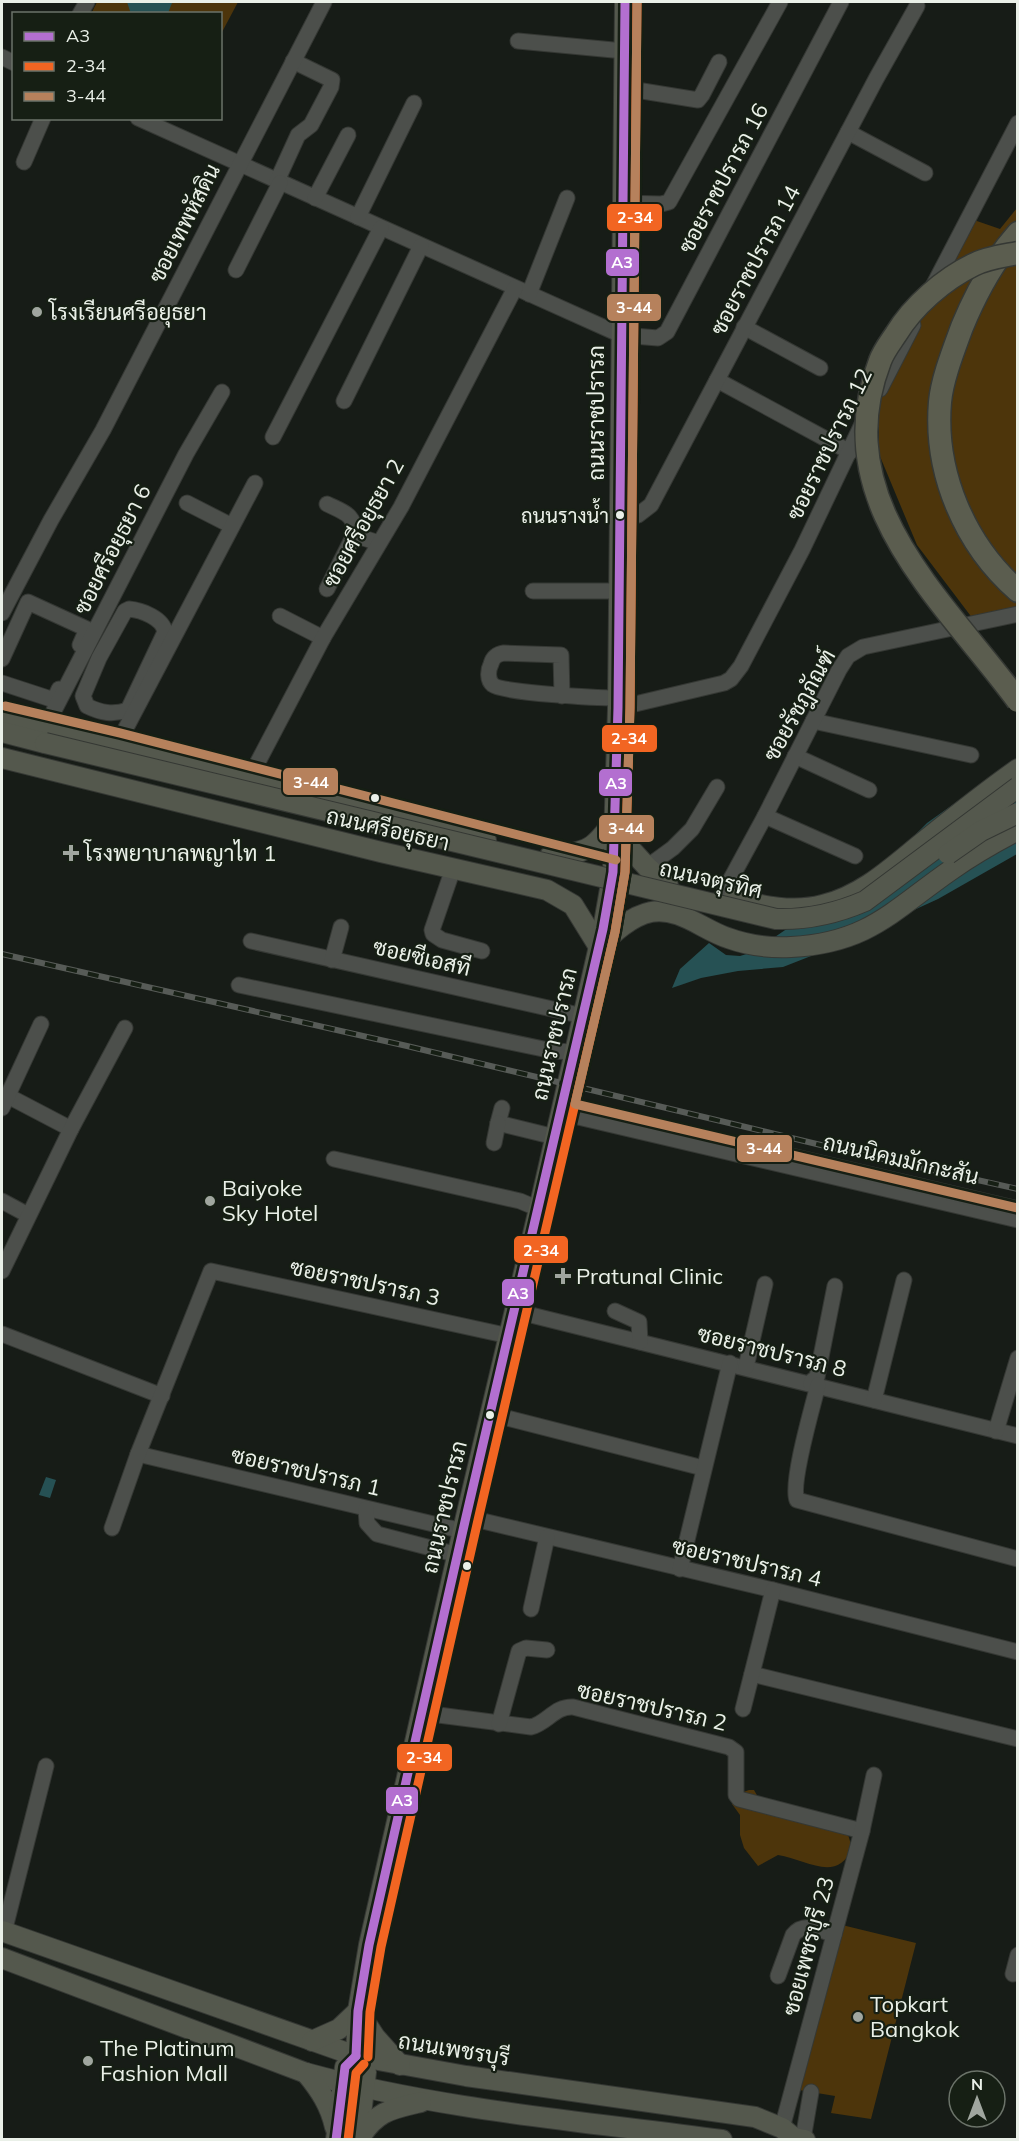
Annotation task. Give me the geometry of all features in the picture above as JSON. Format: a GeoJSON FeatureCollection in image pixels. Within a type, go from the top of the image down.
{"type":"FeatureCollection","features":[{"type":"Feature","properties":{"kind":"highway"},"geometry":{"type":"LineString","coordinates":[[1017,233],[1003,249],[974,297],[953,351],[940,400],[940,432],[945,468],[964,522],[988,560],[1017,591]]}},
{"type":"Feature","properties":{"kind":"highway"},"geometry":{"type":"LineString","coordinates":[[1017,253],[974,264],[921,303],[900,327],[880,360],[872,389],[866,447],[870,476],[879,506],[903,551],[1017,701]]}},
{"type":"Feature","properties":{"kind":"main road","name":"ถนนราชปรารภ"},"geometry":{"type":"LineString","coordinates":[[356,2056],[358,2011],[373,1926],[599,947],[614,872],[618,703],[625,2]]}},
{"type":"Feature","properties":{"kind":"main road","name":"ถนนศรีอยุธยา"},"geometry":{"type":"LineString","coordinates":[[2,718],[44,742]]}},
{"type":"Feature","properties":{"kind":"main road","name":"ถนนศรีอยุธยา"},"geometry":{"type":"LineString","coordinates":[[2,732],[44,742]]}},
{"type":"Feature","properties":{"kind":"main road","name":"ถนนศรีอยุธยา"},"geometry":{"type":"LineString","coordinates":[[2,746],[44,742],[117,745],[614,872]]}},
{"type":"Feature","properties":{"kind":"main road","name":"ถนนจตุรทิศ"},"geometry":{"type":"LineString","coordinates":[[44,742],[776,919],[798,920],[843,911],[865,901],[1017,786]]}},
{"type":"Feature","properties":{"kind":"main road","name":"ถนนจตุรทิศ"},"geometry":{"type":"LineString","coordinates":[[44,742],[773,931],[799,932],[828,927],[849,922],[875,910],[981,831],[1017,813]]}},
{"type":"Feature","properties":{"kind":"main road","name":"ถนนศรีอยุธยา"},"geometry":{"type":"LineString","coordinates":[[2,758],[231,816],[548,890],[573,905],[599,947]]}},
{"type":"Feature","properties":{"kind":"main road","name":"ถนนจตุรทิศ"},"geometry":{"type":"LineString","coordinates":[[614,872],[668,886],[776,908],[796,909],[822,905],[850,896],[871,884],[987,790],[1017,769]]}},
{"type":"Feature","properties":{"kind":"main road"},"geometry":{"type":"LineString","coordinates":[[550,856],[578,854],[616,825],[647,867],[668,886]]}},
{"type":"Feature","properties":{"kind":"main road","name":"ถนนจตุรทิศ"},"geometry":{"type":"LineString","coordinates":[[599,947],[616,930],[651,912],[674,914],[701,924],[727,938],[753,944],[789,947],[844,939],[868,930],[888,918],[950,870],[1017,830]]}},
{"type":"Feature","properties":{"kind":"main road"},"geometry":{"type":"LineString","coordinates":[[458,870],[481,866],[486,860],[486,848],[477,837]]}},
{"type":"Feature","properties":{"kind":"main road"},"geometry":{"type":"LineString","coordinates":[[749,903],[737,911],[733,918],[733,926],[738,934],[753,944]]}},
{"type":"Feature","properties":{"kind":"main road","name":"ถนนเพชรบุรี"},"geometry":{"type":"LineString","coordinates":[[3,1931],[356,2056],[458,2075],[735,2114],[769,2121],[794,2138],[804,2139]]}},
{"type":"Feature","properties":{"kind":"main road"},"geometry":{"type":"LineString","coordinates":[[2,1958],[306,2073],[335,2081],[429,2100],[636,2134],[722,2139]]}},
{"type":"Feature","properties":{"kind":"main road"},"geometry":{"type":"LineString","coordinates":[[312,2040],[339,2029],[358,2011],[375,2037],[400,2065]]}},
{"type":"Feature","properties":{"kind":"main road"},"geometry":{"type":"LineString","coordinates":[[253,2019],[256,2024],[329,2051],[333,2055],[336,2137]]}},
{"type":"Feature","properties":{"kind":"main road"},"geometry":{"type":"LineString","coordinates":[[335,2081],[356,2056],[366,2072],[358,2139]]}},
{"type":"Feature","properties":{"kind":"main road"},"geometry":{"type":"LineString","coordinates":[[306,2073],[331,2110],[336,2137]]}},
{"type":"Feature","properties":{"kind":"main road"},"geometry":{"type":"LineString","coordinates":[[454,2103],[458,2075]]}},
{"type":"Feature","properties":{"kind":"main road"},"geometry":{"type":"LineString","coordinates":[[358,2139],[368,2124],[380,2115],[429,2100]]}},
{"type":"Feature","properties":{"kind":"street","name":"ซอยเทพหัสดิน"},"geometry":{"type":"LineString","coordinates":[[2,612],[103,430],[324,2]]}},
{"type":"Feature","properties":{"kind":"street"},"geometry":{"type":"LineString","coordinates":[[622,203],[661,204],[669,202],[780,2]]}},
{"type":"Feature","properties":{"kind":"street","name":"ซอยราชปรารภ 16"},"geometry":{"type":"LineString","coordinates":[[621,335],[658,338],[667,332],[842,2]]}},
{"type":"Feature","properties":{"kind":"street","name":"ซอยราชปรารภ 14"},"geometry":{"type":"LineString","coordinates":[[619,520],[638,515],[651,505],[917,6]]}},
{"type":"Feature","properties":{"kind":"street"},"geometry":{"type":"LineString","coordinates":[[518,41],[624,51]]}},
{"type":"Feature","properties":{"kind":"street"},"geometry":{"type":"LineString","coordinates":[[236,270],[279,182],[298,135],[311,125],[331,87],[332,80],[293,61]]}},
{"type":"Feature","properties":{"kind":"street"},"geometry":{"type":"LineString","coordinates":[[624,88],[698,100],[719,62]]}},
{"type":"Feature","properties":{"kind":"street"},"geometry":{"type":"LineString","coordinates":[[358,218],[414,103]]}},
{"type":"Feature","properties":{"kind":"street"},"geometry":{"type":"LineString","coordinates":[[24,162],[42,120]]}},
{"type":"Feature","properties":{"kind":"street"},"geometry":{"type":"LineString","coordinates":[[142,120],[621,335]]}},
{"type":"Feature","properties":{"kind":"street","name":"ซอยราชปรารภ 12"},"geometry":{"type":"LineString","coordinates":[[562,696],[561,656],[504,653],[498,654],[493,659],[489,675],[490,681],[498,688],[562,696],[618,703],[724,683],[731,679],[741,666],[802,550],[866,417],[1017,123]]}},
{"type":"Feature","properties":{"kind":"street"},"geometry":{"type":"LineString","coordinates":[[848,132],[925,172]]}},
{"type":"Feature","properties":{"kind":"street"},"geometry":{"type":"LineString","coordinates":[[315,198],[348,135]]}},
{"type":"Feature","properties":{"kind":"street","name":"ซอยศรีอยุธยา 2"},"geometry":{"type":"LineString","coordinates":[[249,779],[323,638],[401,507],[522,291],[567,198]]}},
{"type":"Feature","properties":{"kind":"street"},"geometry":{"type":"LineString","coordinates":[[273,437],[381,228]]}},
{"type":"Feature","properties":{"kind":"street"},"geometry":{"type":"LineString","coordinates":[[344,401],[421,246]]}},
{"type":"Feature","properties":{"kind":"street"},"geometry":{"type":"LineString","coordinates":[[744,327],[820,368]]}},
{"type":"Feature","properties":{"kind":"street"},"geometry":{"type":"LineString","coordinates":[[717,380],[850,452]]}},
{"type":"Feature","properties":{"kind":"street","name":"ซอยศรีอยุธยา 6"},"geometry":{"type":"LineString","coordinates":[[44,742],[83,654],[186,454],[222,392]]}},
{"type":"Feature","properties":{"kind":"street"},"geometry":{"type":"LineString","coordinates":[[117,745],[255,483]]}},
{"type":"Feature","properties":{"kind":"street"},"geometry":{"type":"LineString","coordinates":[[187,503],[232,526]]}},
{"type":"Feature","properties":{"kind":"street"},"geometry":{"type":"LineString","coordinates":[[327,504],[349,516],[355,526],[354,535],[327,589]]}},
{"type":"Feature","properties":{"kind":"street"},"geometry":{"type":"LineString","coordinates":[[354,535],[379,543]]}},
{"type":"Feature","properties":{"kind":"street"},"geometry":{"type":"LineString","coordinates":[[532,591],[619,591]]}},
{"type":"Feature","properties":{"kind":"street"},"geometry":{"type":"LineString","coordinates":[[2,659],[28,602],[87,629],[54,700],[2,683]]}},
{"type":"Feature","properties":{"kind":"street"},"geometry":{"type":"LineString","coordinates":[[129,609],[144,613],[164,625],[165,632],[128,710],[112,714],[97,711],[84,702],[83,696],[99,658],[125,611],[129,609]]}},
{"type":"Feature","properties":{"kind":"street","name":"ซอยรัชฎภัณฑ์"},"geometry":{"type":"LineString","coordinates":[[721,897],[848,656],[855,650],[871,645],[1017,614]]}},
{"type":"Feature","properties":{"kind":"street"},"geometry":{"type":"LineString","coordinates":[[280,616],[323,638]]}},
{"type":"Feature","properties":{"kind":"street"},"geometry":{"type":"LineString","coordinates":[[83,654],[99,658]]}},
{"type":"Feature","properties":{"kind":"street"},"geometry":{"type":"LineString","coordinates":[[813,721],[887,739],[971,755]]}},
{"type":"Feature","properties":{"kind":"street"},"geometry":{"type":"LineString","coordinates":[[795,756],[869,790]]}},
{"type":"Feature","properties":{"kind":"street"},"geometry":{"type":"LineString","coordinates":[[647,867],[673,848],[692,829],[717,787]]}},
{"type":"Feature","properties":{"kind":"street"},"geometry":{"type":"LineString","coordinates":[[765,816],[855,856]]}},
{"type":"Feature","properties":{"kind":"street"},"geometry":{"type":"LineString","coordinates":[[458,870],[432,930],[433,934],[442,940],[482,951]]}},
{"type":"Feature","properties":{"kind":"street"},"geometry":{"type":"LineString","coordinates":[[332,960],[341,927]]}},
{"type":"Feature","properties":{"kind":"street","name":"ซอยซีเอสที"},"geometry":{"type":"LineString","coordinates":[[251,941],[583,1016]]}},
{"type":"Feature","properties":{"kind":"street"},"geometry":{"type":"LineString","coordinates":[[239,985],[553,1051],[574,1052]]}},
{"type":"Feature","properties":{"kind":"street"},"geometry":{"type":"LineString","coordinates":[[41,1024],[4,1102],[71,1129]]}},
{"type":"Feature","properties":{"kind":"street"},"geometry":{"type":"LineString","coordinates":[[2,1270],[71,1129],[125,1028]]}},
{"type":"Feature","properties":{"kind":"street","name":"ถนนนิคมมักกะสัน"},"geometry":{"type":"LineString","coordinates":[[562,1108],[1017,1209]]}},
{"type":"Feature","properties":{"kind":"street","name":"ถนนนิคมมักกะสัน"},"geometry":{"type":"LineString","coordinates":[[562,1108],[1017,1220]]}},
{"type":"Feature","properties":{"kind":"street"},"geometry":{"type":"LineString","coordinates":[[494,1143],[500,1116],[555,1137]]}},
{"type":"Feature","properties":{"kind":"street"},"geometry":{"type":"LineString","coordinates":[[334,1159],[520,1201],[539,1209]]}},
{"type":"Feature","properties":{"kind":"street"},"geometry":{"type":"LineString","coordinates":[[2,1201],[28,1215]]}},
{"type":"Feature","properties":{"kind":"street","name":"ซอยราชปรารภ 3"},"geometry":{"type":"LineString","coordinates":[[162,1396],[211,1271],[509,1336]]}},
{"type":"Feature","properties":{"kind":"street"},"geometry":{"type":"LineString","coordinates":[[874,1400],[904,1280]]}},
{"type":"Feature","properties":{"kind":"street"},"geometry":{"type":"LineString","coordinates":[[746,1367],[765,1284]]}},
{"type":"Feature","properties":{"kind":"street"},"geometry":{"type":"LineString","coordinates":[[835,1286],[817,1377],[812,1381],[814,1384],[795,1493],[797,1500],[1017,1559]]}},
{"type":"Feature","properties":{"kind":"street","name":"ซอยราชปรารภ 8"},"geometry":{"type":"LineString","coordinates":[[515,1311],[1017,1436]]}},
{"type":"Feature","properties":{"kind":"street"},"geometry":{"type":"LineString","coordinates":[[615,1311],[639,1323],[640,1342]]}},
{"type":"Feature","properties":{"kind":"street"},"geometry":{"type":"LineString","coordinates":[[2,1334],[162,1396],[138,1454],[112,1528]]}},
{"type":"Feature","properties":{"kind":"street"},"geometry":{"type":"LineString","coordinates":[[996,1431],[1017,1358]]}},
{"type":"Feature","properties":{"kind":"street"},"geometry":{"type":"LineString","coordinates":[[680,1569],[730,1363]]}},
{"type":"Feature","properties":{"kind":"street"},"geometry":{"type":"LineString","coordinates":[[490,1414],[704,1467]]}},
{"type":"Feature","properties":{"kind":"street","name":"ซอยราชปรารภ 1"},"geometry":{"type":"LineString","coordinates":[[138,1454],[366,1509],[465,1524]]}},
{"type":"Feature","properties":{"kind":"street"},"geometry":{"type":"LineString","coordinates":[[366,1509],[367,1523],[377,1534],[458,1555]]}},
{"type":"Feature","properties":{"kind":"street","name":"ซอยราชปรารภ 4"},"geometry":{"type":"LineString","coordinates":[[465,1524],[547,1537],[773,1590],[1017,1652]]}},
{"type":"Feature","properties":{"kind":"street"},"geometry":{"type":"LineString","coordinates":[[531,1609],[547,1537]]}},
{"type":"Feature","properties":{"kind":"street"},"geometry":{"type":"LineString","coordinates":[[743,1709],[773,1590]]}},
{"type":"Feature","properties":{"kind":"street"},"geometry":{"type":"LineString","coordinates":[[499,1724],[519,1651],[526,1648],[548,1650]]}},
{"type":"Feature","properties":{"kind":"street"},"geometry":{"type":"LineString","coordinates":[[752,1674],[1017,1739]]}},
{"type":"Feature","properties":{"kind":"street","name":"ซอยราชปรารภ 2"},"geometry":{"type":"LineString","coordinates":[[423,1713],[499,1724],[531,1726],[537,1725],[556,1710],[573,1707],[729,1747],[736,1752],[736,1795],[740,1799],[862,1831]]}},
{"type":"Feature","properties":{"kind":"street"},"geometry":{"type":"LineString","coordinates":[[3,1931],[46,1766]]}},
{"type":"Feature","properties":{"kind":"street","name":"ซอยเพชรบุรี 23"},"geometry":{"type":"LineString","coordinates":[[782,2128],[862,1831],[874,1775]]}},
{"type":"Feature","properties":{"kind":"street"},"geometry":{"type":"LineString","coordinates":[[778,1976],[797,1930],[809,1927],[834,1935]]}},
{"type":"Feature","properties":{"kind":"street"},"geometry":{"type":"LineString","coordinates":[[1013,1974],[1017,1955]]}},
{"type":"Feature","properties":{"kind":"street"},"geometry":{"type":"LineString","coordinates":[[804,2139],[811,2092]]}},
{"type":"Feature","properties":{"kind":"shaded area"},"geometry":{"type":"Polygon","coordinates":[[[97,2],[238,2],[222,32],[222,12],[92,12],[97,2]]]}},
{"type":"Feature","properties":{"kind":"shaded area"},"geometry":{"type":"Polygon","coordinates":[[[1017,208],[1017,610],[973,619],[917,545],[879,454],[879,407],[895,346],[974,220],[1000,229],[1017,208]]]}},
{"type":"Feature","properties":{"kind":"shaded area"},"geometry":{"type":"Polygon","coordinates":[[[754,1790],[759,1799],[847,1831],[852,1848],[846,1859],[838,1865],[829,1867],[778,1855],[758,1866],[744,1848],[740,1835],[740,1815],[732,1804],[735,1795],[754,1790]]]}},
{"type":"Feature","properties":{"kind":"shaded area","name":"Topkart Bangkok"},"geometry":{"type":"Polygon","coordinates":[[[842,1925],[916,1943],[871,2119],[831,2113],[835,2096],[799,2090],[842,1925]]]}},
{"type":"Feature","properties":{"kind":"water"},"geometry":{"type":"Polygon","coordinates":[[[127,2],[172,2],[168,12],[130,12],[127,2]]]}},
{"type":"Feature","properties":{"kind":"water"},"geometry":{"type":"Polygon","coordinates":[[[1017,759],[1017,854],[938,899],[829,949],[783,967],[738,971],[701,978],[672,988],[680,969],[709,943],[726,955],[740,956],[753,952],[791,926],[865,885],[927,823],[1017,759]]]}},
{"type":"Feature","properties":{"kind":"water"},"geometry":{"type":"Polygon","coordinates":[[[46,1477],[56,1480],[50,1498],[39,1495],[46,1477]]]}},
{"type":"Feature","properties":{"kind":"railway"},"geometry":{"type":"LineString","coordinates":[[2,954],[1018,1189]]}},
{"type":"Feature","properties":{"kind":"transit line","name":"A3"},"geometry":{"type":"LineString","coordinates":[[356,2056],[358,2011],[369,1945],[603,929],[613,872],[618,708],[625,2]]}},
{"type":"Feature","properties":{"kind":"transit line","name":"2-34"},"geometry":{"type":"LineString","coordinates":[[368,2057],[370,2012],[381,1947],[615,932],[625,872],[630,708],[637,2]]}},
{"type":"Feature","properties":{"kind":"transit line","name":"3-44"},"geometry":{"type":"LineString","coordinates":[[637,2],[630,708],[625,872],[615,932],[575,1104],[1018,1208]]}},
{"type":"Feature","properties":{"kind":"transit line","name":"3-44"},"geometry":{"type":"LineString","coordinates":[[5,706],[120,733],[616,860]]}},
{"type":"Feature","properties":{"kind":"transit line","name":"A3"},"geometry":{"type":"LineString","coordinates":[[336,2140],[345,2067],[356,2056]]}},
{"type":"Feature","properties":{"kind":"transit line","name":"2-34"},"geometry":{"type":"LineString","coordinates":[[348,2140],[356,2073],[364,2064]]}},
{"type":"Feature","properties":{"kind":"place","name":"โรงเรียนศรีอยุธยา"},"geometry":{"type":"Point","coordinates":[37,312]}},
{"type":"Feature","properties":{"kind":"place","name":"ถนนรางน้ำ"},"geometry":{"type":"Point","coordinates":[620,515]}},
{"type":"Feature","properties":{"kind":"place","name":"โรงพยาบาลพญาไท 1"},"geometry":{"type":"Point","coordinates":[71,853]}},
{"type":"Feature","properties":{"kind":"place","name":"Baiyoke Sky Hotel"},"geometry":{"type":"Point","coordinates":[210,1201]}},
{"type":"Feature","properties":{"kind":"place","name":"Pratunal Clinic"},"geometry":{"type":"Point","coordinates":[563,1276]}},
{"type":"Feature","properties":{"kind":"place","name":"Topkart Bangkok"},"geometry":{"type":"Point","coordinates":[858,2017]}},
{"type":"Feature","properties":{"kind":"place","name":"The Platinum Fashion Mall"},"geometry":{"type":"Point","coordinates":[88,2061]}}]}
